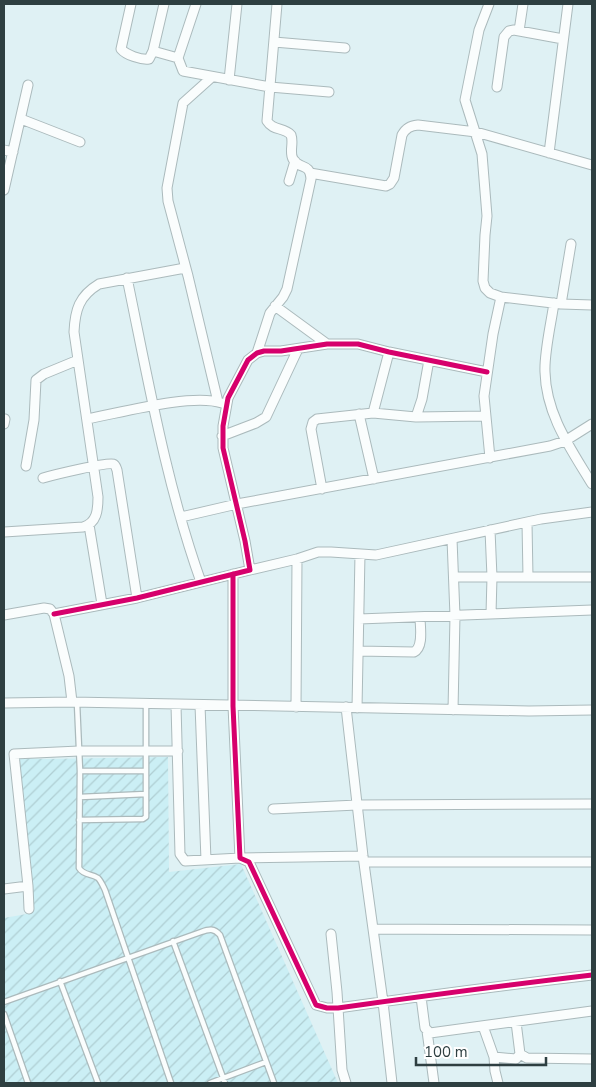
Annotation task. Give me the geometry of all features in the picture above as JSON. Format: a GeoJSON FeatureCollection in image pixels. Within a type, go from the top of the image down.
{"type":"FeatureCollection","features":[{"type":"Feature","properties":{"kind":"street"},"geometry":{"type":"LineString","coordinates":[[131,4],[121,49],[124,53],[145,60],[149,59],[153,51],[164,4]]}},
{"type":"Feature","properties":{"kind":"street"},"geometry":{"type":"LineString","coordinates":[[196,4],[178,58],[183,71],[270,87],[328,92]]}},
{"type":"Feature","properties":{"kind":"street"},"geometry":{"type":"LineString","coordinates":[[230,80],[237,4]]}},
{"type":"Feature","properties":{"kind":"street"},"geometry":{"type":"LineString","coordinates":[[277,4],[267,121],[272,127],[289,132],[293,140],[292,152],[295,161],[289,181]]}},
{"type":"Feature","properties":{"kind":"street"},"geometry":{"type":"LineString","coordinates":[[488,4],[479,30],[465,100],[482,154],[487,201],[483,281],[485,288],[490,293],[500,297],[557,304],[592,305]]}},
{"type":"Feature","properties":{"kind":"street"},"geometry":{"type":"LineString","coordinates":[[519,31],[523,4]]}},
{"type":"Feature","properties":{"kind":"street"},"geometry":{"type":"LineString","coordinates":[[549,153],[568,4]]}},
{"type":"Feature","properties":{"kind":"street"},"geometry":{"type":"LineString","coordinates":[[497,87],[504,37],[509,31],[563,39]]}},
{"type":"Feature","properties":{"kind":"street"},"geometry":{"type":"LineString","coordinates":[[274,42],[345,48]]}},
{"type":"Feature","properties":{"kind":"street"},"geometry":{"type":"LineString","coordinates":[[153,51],[178,58]]}},
{"type":"Feature","properties":{"kind":"street"},"geometry":{"type":"LineString","coordinates":[[212,77],[183,103],[167,188],[168,201],[222,403],[223,448],[237,504],[250,570]]}},
{"type":"Feature","properties":{"kind":"street"},"geometry":{"type":"LineString","coordinates":[[4,190],[28,86]]}},
{"type":"Feature","properties":{"kind":"street"},"geometry":{"type":"LineString","coordinates":[[21,119],[80,142]]}},
{"type":"Feature","properties":{"kind":"street"},"geometry":{"type":"LineString","coordinates":[[310,173],[386,186],[394,178],[402,135],[410,126],[418,125],[476,132],[592,165]]}},
{"type":"Feature","properties":{"kind":"street"},"geometry":{"type":"LineString","coordinates":[[4,150],[14,152]]}},
{"type":"Feature","properties":{"kind":"street"},"geometry":{"type":"LineString","coordinates":[[257,353],[270,313],[287,289],[311,179],[308,168],[295,161]]}},
{"type":"Feature","properties":{"kind":"street"},"geometry":{"type":"LineString","coordinates":[[572,244],[557,304],[545,372],[551,410],[565,441],[588,469],[592,484]]}},
{"type":"Feature","properties":{"kind":"street"},"geometry":{"type":"LineString","coordinates":[[4,532],[83,527],[89,526],[94,521],[98,511],[95,466],[74,332],[76,309],[92,288],[106,281],[186,268]]}},
{"type":"Feature","properties":{"kind":"street"},"geometry":{"type":"LineString","coordinates":[[127,278],[153,406],[190,552],[201,582]]}},
{"type":"Feature","properties":{"kind":"street"},"geometry":{"type":"LineString","coordinates":[[490,458],[484,396],[500,297]]}},
{"type":"Feature","properties":{"kind":"street"},"geometry":{"type":"LineString","coordinates":[[274,306],[327,344]]}},
{"type":"Feature","properties":{"kind":"street"},"geometry":{"type":"LineString","coordinates":[[87,419],[153,406],[205,400],[222,403],[228,398],[248,360],[257,353],[264,351],[298,349],[327,344],[358,344],[487,372]]}},
{"type":"Feature","properties":{"kind":"street"},"geometry":{"type":"LineString","coordinates":[[222,436],[256,423],[266,417],[298,349]]}},
{"type":"Feature","properties":{"kind":"street"},"geometry":{"type":"LineString","coordinates":[[373,413],[389,352]]}},
{"type":"Feature","properties":{"kind":"street"},"geometry":{"type":"LineString","coordinates":[[26,466],[34,420],[36,380],[44,374],[78,360]]}},
{"type":"Feature","properties":{"kind":"street"},"geometry":{"type":"LineString","coordinates":[[416,418],[422,399],[429,360]]}},
{"type":"Feature","properties":{"kind":"street"},"geometry":{"type":"LineString","coordinates":[[322,489],[311,429],[313,422],[324,418],[373,413],[416,418],[486,416]]}},
{"type":"Feature","properties":{"kind":"street"},"geometry":{"type":"LineString","coordinates":[[359,414],[374,479]]}},
{"type":"Feature","properties":{"kind":"street"},"geometry":{"type":"LineString","coordinates":[[181,517],[237,504],[550,446],[565,441],[592,424]]}},
{"type":"Feature","properties":{"kind":"street"},"geometry":{"type":"LineString","coordinates":[[43,478],[95,466],[112,464],[115,466],[118,470],[137,598]]}},
{"type":"Feature","properties":{"kind":"street"},"geometry":{"type":"LineString","coordinates":[[54,614],[137,598],[297,559],[318,552],[376,555],[490,530],[592,512]]}},
{"type":"Feature","properties":{"kind":"street"},"geometry":{"type":"LineString","coordinates":[[527,523],[528,577]]}},
{"type":"Feature","properties":{"kind":"street"},"geometry":{"type":"LineString","coordinates":[[89,526],[102,604]]}},
{"type":"Feature","properties":{"kind":"street"},"geometry":{"type":"LineString","coordinates":[[490,530],[491,614]]}},
{"type":"Feature","properties":{"kind":"street"},"geometry":{"type":"LineString","coordinates":[[452,539],[454,577],[453,710]]}},
{"type":"Feature","properties":{"kind":"street"},"geometry":{"type":"LineString","coordinates":[[357,708],[360,554]]}},
{"type":"Feature","properties":{"kind":"street"},"geometry":{"type":"LineString","coordinates":[[296,707],[297,559]]}},
{"type":"Feature","properties":{"kind":"street"},"geometry":{"type":"LineString","coordinates":[[234,574],[233,706],[240,858]]}},
{"type":"Feature","properties":{"kind":"street"},"geometry":{"type":"LineString","coordinates":[[454,577],[592,577]]}},
{"type":"Feature","properties":{"kind":"street"},"geometry":{"type":"LineString","coordinates":[[4,615],[44,608],[50,609],[54,614],[75,702]]}},
{"type":"Feature","properties":{"kind":"street"},"geometry":{"type":"LineString","coordinates":[[359,619],[592,610]]}},
{"type":"Feature","properties":{"kind":"street"},"geometry":{"type":"LineString","coordinates":[[358,651],[414,652],[420,646],[420,617]]}},
{"type":"Feature","properties":{"kind":"street"},"geometry":{"type":"LineString","coordinates":[[4,703],[75,702],[453,710],[592,710]]}},
{"type":"Feature","properties":{"kind":"street"},"geometry":{"type":"LineString","coordinates":[[176,705],[180,854],[185,861],[240,858],[592,862]]}},
{"type":"Feature","properties":{"kind":"street"},"geometry":{"type":"LineString","coordinates":[[200,705],[206,860]]}},
{"type":"Feature","properties":{"kind":"street"},"geometry":{"type":"LineString","coordinates":[[346,707],[392,1083]]}},
{"type":"Feature","properties":{"kind":"street"},"geometry":{"type":"LineString","coordinates":[[29,909],[14,754],[79,751],[178,751]]}},
{"type":"Feature","properties":{"kind":"street"},"geometry":{"type":"LineString","coordinates":[[273,809],[357,805],[592,804]]}},
{"type":"Feature","properties":{"kind":"street"},"geometry":{"type":"LineString","coordinates":[[240,858],[249,862],[316,1005],[338,1008],[421,998],[477,988],[592,975]]}},
{"type":"Feature","properties":{"kind":"street"},"geometry":{"type":"LineString","coordinates":[[4,889],[28,886]]}},
{"type":"Feature","properties":{"kind":"street"},"geometry":{"type":"LineString","coordinates":[[373,929],[592,930]]}},
{"type":"Feature","properties":{"kind":"street"},"geometry":{"type":"LineString","coordinates":[[331,934],[342,1070],[346,1083]]}},
{"type":"Feature","properties":{"kind":"street"},"geometry":{"type":"LineString","coordinates":[[421,998],[434,1083]]}},
{"type":"Feature","properties":{"kind":"street"},"geometry":{"type":"LineString","coordinates":[[427,1031],[430,1033],[592,1011]]}},
{"type":"Feature","properties":{"kind":"street"},"geometry":{"type":"LineString","coordinates":[[494,1057],[516,1060],[520,1054],[516,1022]]}},
{"type":"Feature","properties":{"kind":"street"},"geometry":{"type":"LineString","coordinates":[[483,1026],[494,1057],[498,1083]]}},
{"type":"Feature","properties":{"kind":"street"},"geometry":{"type":"LineString","coordinates":[[520,1054],[527,1058],[592,1059]]}},
{"type":"Feature","properties":{"kind":"lane"},"geometry":{"type":"LineString","coordinates":[[75,702],[80,771],[79,868],[85,874],[96,877],[105,890],[172,1083]]}},
{"type":"Feature","properties":{"kind":"lane"},"geometry":{"type":"LineString","coordinates":[[80,820],[143,818],[146,815],[146,704]]}},
{"type":"Feature","properties":{"kind":"lane"},"geometry":{"type":"LineString","coordinates":[[80,771],[146,771]]}},
{"type":"Feature","properties":{"kind":"lane"},"geometry":{"type":"LineString","coordinates":[[80,797],[146,794]]}},
{"type":"Feature","properties":{"kind":"lane"},"geometry":{"type":"LineString","coordinates":[[4,1002],[173,941],[212,929],[216,930],[220,934],[274,1083]]}},
{"type":"Feature","properties":{"kind":"lane"},"geometry":{"type":"LineString","coordinates":[[173,941],[224,1081]]}},
{"type":"Feature","properties":{"kind":"lane"},"geometry":{"type":"LineString","coordinates":[[60,982],[98,1083]]}},
{"type":"Feature","properties":{"kind":"lane"},"geometry":{"type":"LineString","coordinates":[[4,1014],[28,1083]]}},
{"type":"Feature","properties":{"kind":"lane"},"geometry":{"type":"LineString","coordinates":[[210,1083],[224,1081],[266,1062]]}},
{"type":"Feature","properties":{"kind":"shaded area"},"geometry":{"type":"Polygon","coordinates":[[[168,757],[169,872],[241,864],[338,1083],[4,1083],[4,918],[32,913],[17,758],[168,757]]]}},
{"type":"Feature","properties":{"kind":"cycle path"},"geometry":{"type":"LineString","coordinates":[[54,614],[137,598],[250,570],[223,448],[223,426],[228,398],[248,360],[257,353],[327,344],[358,344],[487,372]]}},
{"type":"Feature","properties":{"kind":"cycle path"},"geometry":{"type":"LineString","coordinates":[[233,574],[233,706],[240,858],[249,862],[316,1005],[338,1008],[592,975]]}}]}
